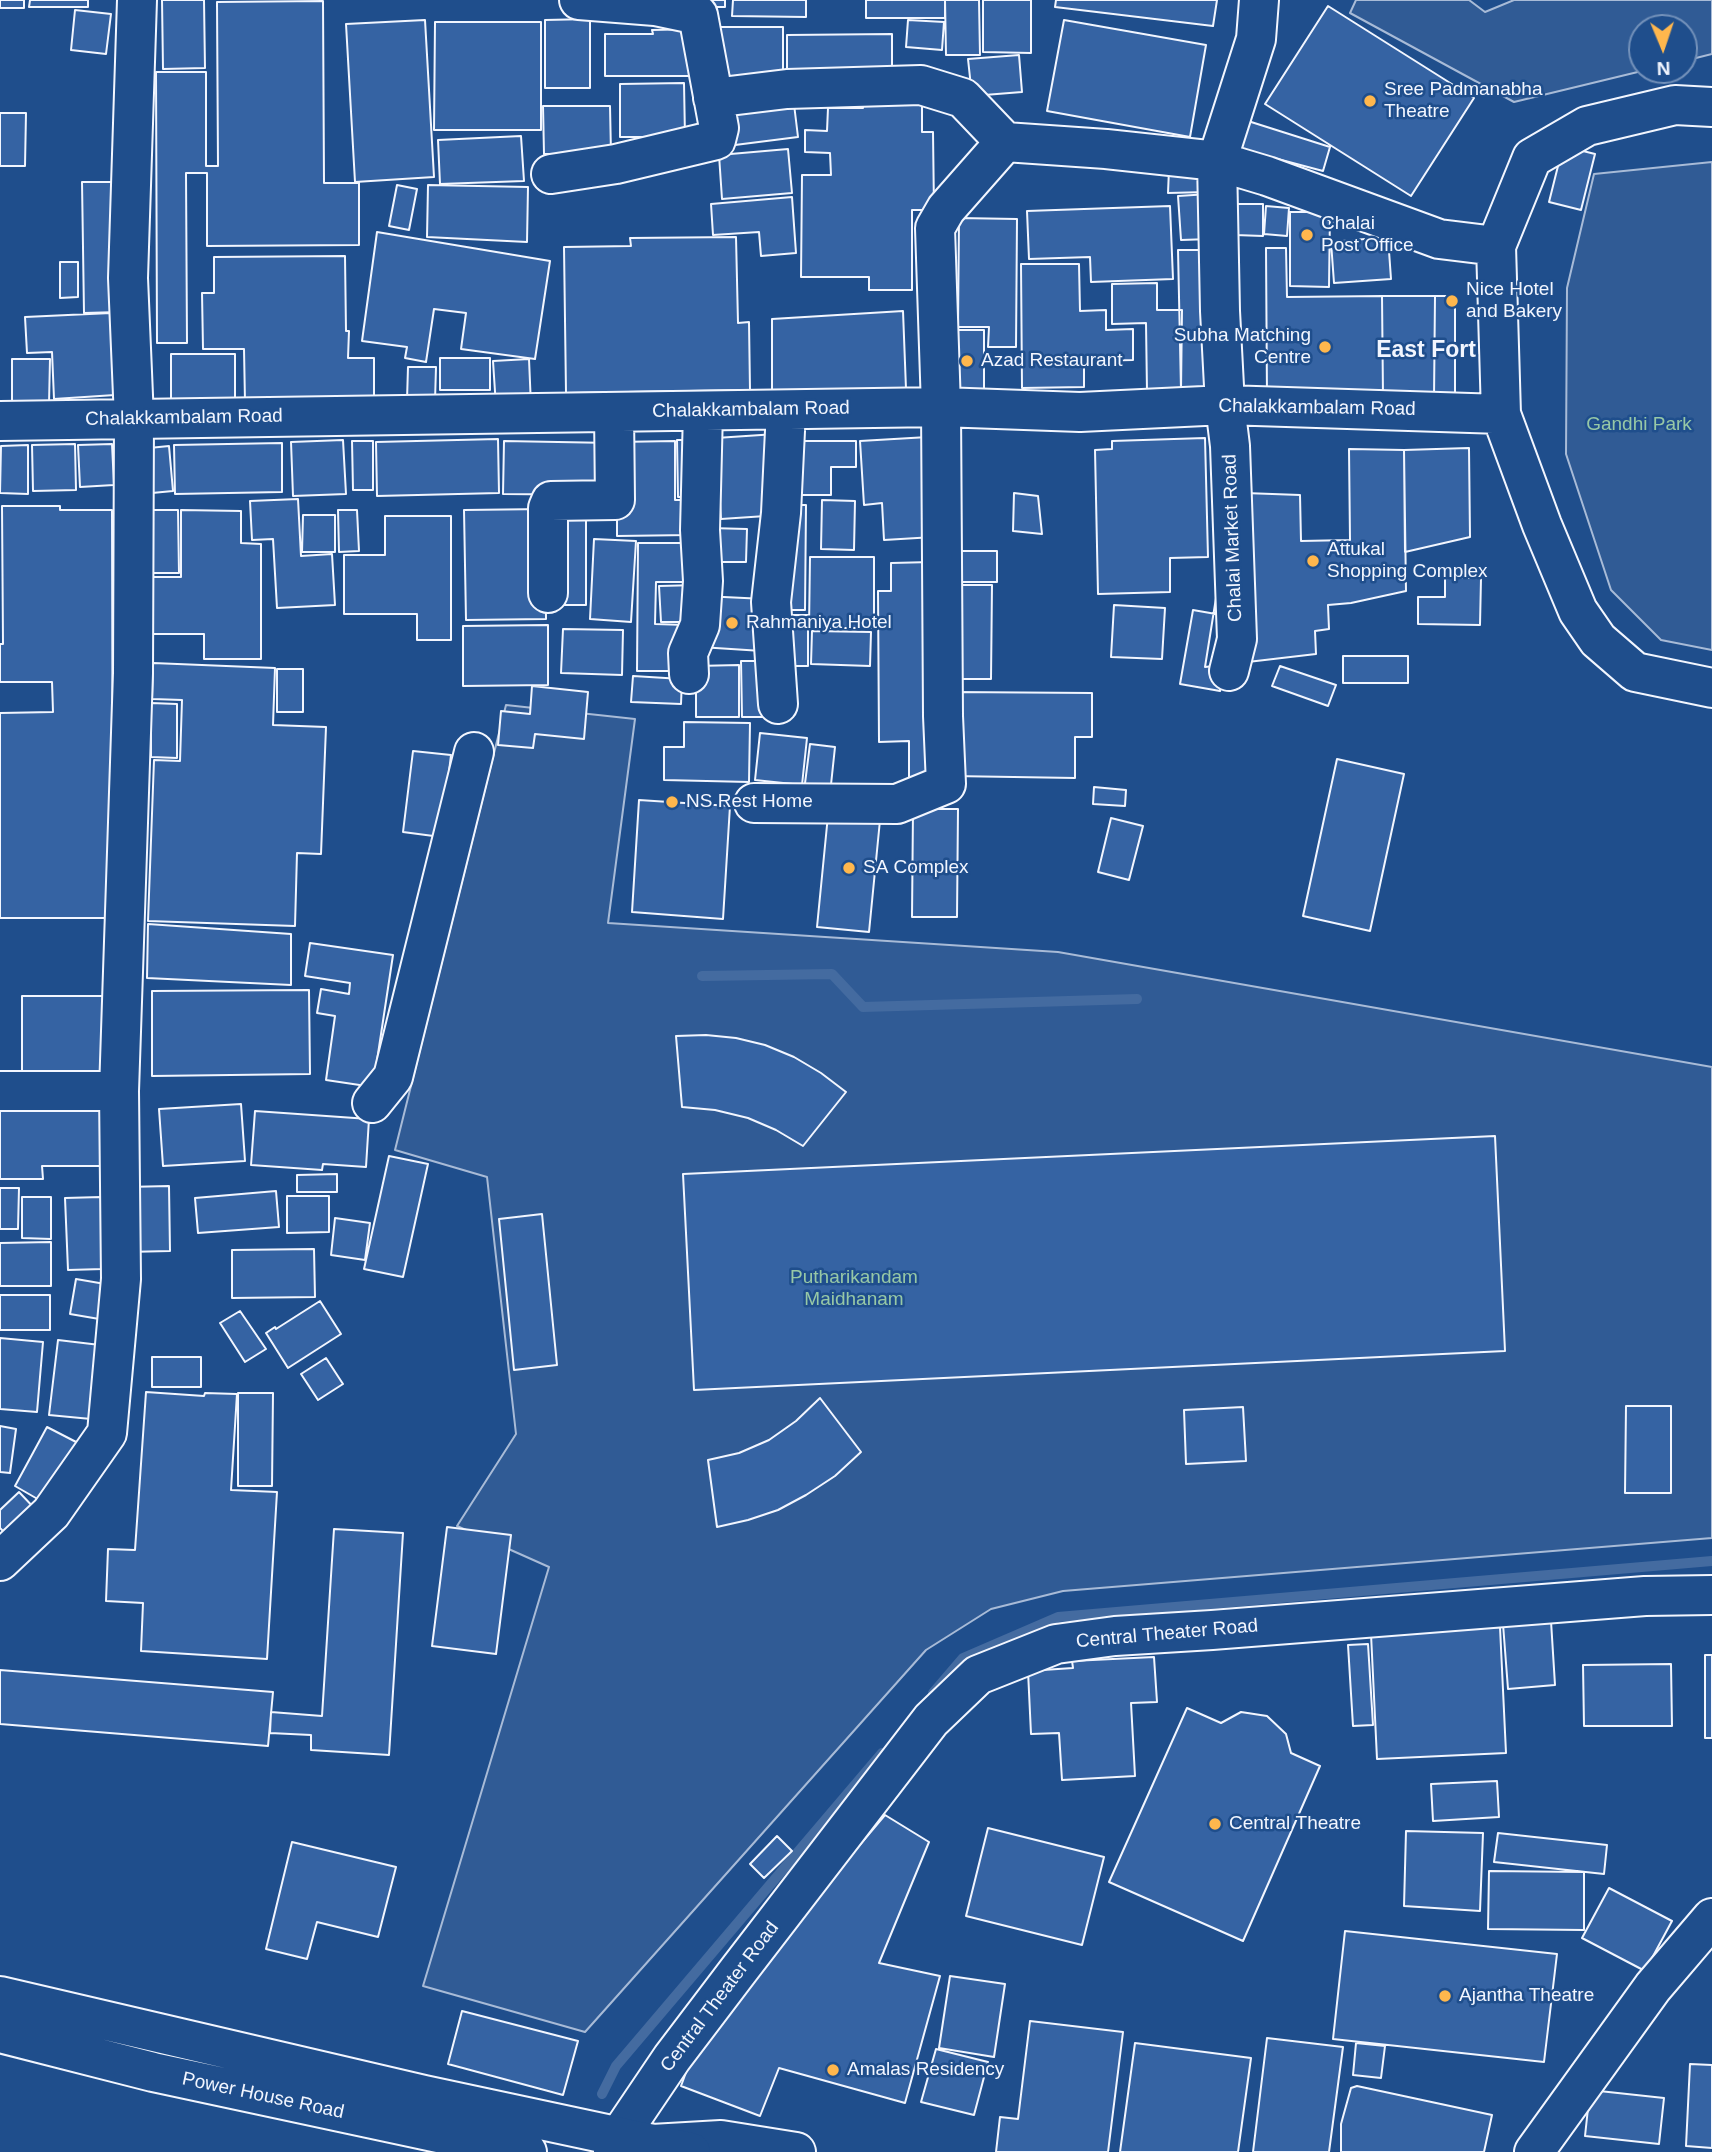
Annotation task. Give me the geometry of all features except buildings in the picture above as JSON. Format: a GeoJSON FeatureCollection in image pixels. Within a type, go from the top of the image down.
{"type":"FeatureCollection","features":[{"type":"Feature","properties":{"kind":"street"},"geometry":{"type":"LineString","coordinates":[[0,1561],[51,1513],[107,1433],[121,1279],[119,1091],[133,673],[134,419],[128,278],[137,0]]}},
{"type":"Feature","properties":{"kind":"street"},"geometry":{"type":"LineString","coordinates":[[551,174],[616,164],[716,140],[719,128],[698,15],[655,6],[578,0]]}},
{"type":"Feature","properties":{"kind":"street","name":"Chalai Market Road"},"geometry":{"type":"LineString","coordinates":[[1229,671],[1237,639],[1230,446],[1225,405],[1217,162],[1256,39],[1259,0]]}},
{"type":"Feature","properties":{"kind":"street"},"geometry":{"type":"LineString","coordinates":[[713,98],[787,89],[921,85],[963,98],[1005,142],[1106,149],[1217,162],[1267,176],[1439,239],[1496,246]]}},
{"type":"Feature","properties":{"kind":"street"},"geometry":{"type":"LineString","coordinates":[[1712,107],[1675,105],[1587,126],[1532,158],[1496,246],[1501,414],[1542,526],[1578,611],[1598,640],[1635,672],[1712,688]]}},
{"type":"Feature","properties":{"kind":"street"},"geometry":{"type":"LineString","coordinates":[[754,803],[897,804],[946,785],[941,407],[935,228],[946,209],[1005,142]]}},
{"type":"Feature","properties":{"kind":"street","name":"Chalakkambalam Road"},"geometry":{"type":"LineString","coordinates":[[0,421],[941,407],[1080,412],[1225,405],[1501,414]]}},
{"type":"Feature","properties":{"kind":"street"},"geometry":{"type":"LineString","coordinates":[[778,704],[771,602],[781,513],[786,410]]}},
{"type":"Feature","properties":{"kind":"street"},"geometry":{"type":"LineString","coordinates":[[689,674],[688,653],[700,625],[703,581],[701,530],[704,411]]}},
{"type":"Feature","properties":{"kind":"street"},"geometry":{"type":"LineString","coordinates":[[548,593],[548,508],[551,500],[615,500],[614,412]]}},
{"type":"Feature","properties":{"kind":"street"},"geometry":{"type":"LineString","coordinates":[[372,1103],[393,1077],[474,752]]}},
{"type":"Feature","properties":{"kind":"street"},"geometry":{"type":"LineString","coordinates":[[0,1091],[119,1091]]}},
{"type":"Feature","properties":{"kind":"street","name":"Central Theater Road"},"geometry":{"type":"LineString","coordinates":[[627,2145],[672,2058],[931,1720],[978,1675],[1056,1644],[1115,1636],[1224,1630],[1646,1596],[1712,1595]]}},
{"type":"Feature","properties":{"kind":"street"},"geometry":{"type":"LineString","coordinates":[[1534,2152],[1653,1987],[1712,1917]]}},
{"type":"Feature","properties":{"kind":"street"},"geometry":{"type":"LineString","coordinates":[[0,1996],[627,2145],[691,2152]]}},
{"type":"Feature","properties":{"kind":"street","name":"Power House Road"},"geometry":{"type":"LineString","coordinates":[[0,2033],[166,2075],[527,2152]]}},
{"type":"Feature","properties":{"kind":"street"},"geometry":{"type":"LineString","coordinates":[[627,2145],[721,2140],[796,2152]]}},
{"type":"Feature","properties":{"kind":"shaded area"},"geometry":{"type":"Polygon","coordinates":[[[1356,0],[1469,0],[1485,12],[1514,0],[1712,0],[1712,54],[1698,58],[1698,14],[1628,14],[1628,74],[1514,102],[1350,13],[1356,0]]]}},
{"type":"Feature","properties":{"kind":"shaded area","name":"Gandhi Park"},"geometry":{"type":"Polygon","coordinates":[[[1712,162],[1712,650],[1661,640],[1611,590],[1566,454],[1567,288],[1594,174],[1712,162]]]}},
{"type":"Feature","properties":{"kind":"shaded area","name":"Putharikandam Maidhanam"},"geometry":{"type":"Polygon","coordinates":[[[506,705],[635,719],[608,923],[1058,952],[1712,1067],[1712,1538],[1063,1591],[991,1609],[926,1650],[585,2032],[423,1986],[549,1567],[457,1526],[516,1434],[487,1177],[395,1150],[506,705]]]}},
{"type":"Feature","properties":{"kind":"waterway"},"geometry":{"type":"LineString","coordinates":[[702,976],[832,974],[863,1007],[1137,999]]}},
{"type":"Feature","properties":{"kind":"waterway"},"geometry":{"type":"LineString","coordinates":[[933,1693],[963,1658],[1058,1617],[1712,1561]]}},
{"type":"Feature","properties":{"kind":"waterway"},"geometry":{"type":"LineString","coordinates":[[602,2094],[616,2066],[882,1753]]}},
{"type":"Feature","properties":{"kind":"place","name":"Sree Padmanabha Theatre"},"geometry":{"type":"Point","coordinates":[1370,101]}},
{"type":"Feature","properties":{"kind":"place","name":"Chalai Post Office"},"geometry":{"type":"Point","coordinates":[1307,235]}},
{"type":"Feature","properties":{"kind":"place","name":"Nice Hotel and Bakery"},"geometry":{"type":"Point","coordinates":[1452,301]}},
{"type":"Feature","properties":{"kind":"place","name":"Subha Matching Centre"},"geometry":{"type":"Point","coordinates":[1325,347]}},
{"type":"Feature","properties":{"kind":"place","name":"Azad Restaurant"},"geometry":{"type":"Point","coordinates":[967,361]}},
{"type":"Feature","properties":{"kind":"place","name":"Attukal Shopping Complex"},"geometry":{"type":"Point","coordinates":[1313,561]}},
{"type":"Feature","properties":{"kind":"place","name":"Rahmaniya Hotel"},"geometry":{"type":"Point","coordinates":[732,623]}},
{"type":"Feature","properties":{"kind":"place","name":"NS Rest Home"},"geometry":{"type":"Point","coordinates":[672,802]}},
{"type":"Feature","properties":{"kind":"place","name":"SA Complex"},"geometry":{"type":"Point","coordinates":[849,868]}},
{"type":"Feature","properties":{"kind":"place","name":"Central Theatre"},"geometry":{"type":"Point","coordinates":[1215,1824]}},
{"type":"Feature","properties":{"kind":"place","name":"Ajantha Theatre"},"geometry":{"type":"Point","coordinates":[1445,1996]}},
{"type":"Feature","properties":{"kind":"place","name":"Amalas Residency"},"geometry":{"type":"Point","coordinates":[833,2070]}},
{"type":"Feature","properties":{"kind":"district","name":"East Fort"},"geometry":{"type":"Point","coordinates":[1426,351]}}]}
